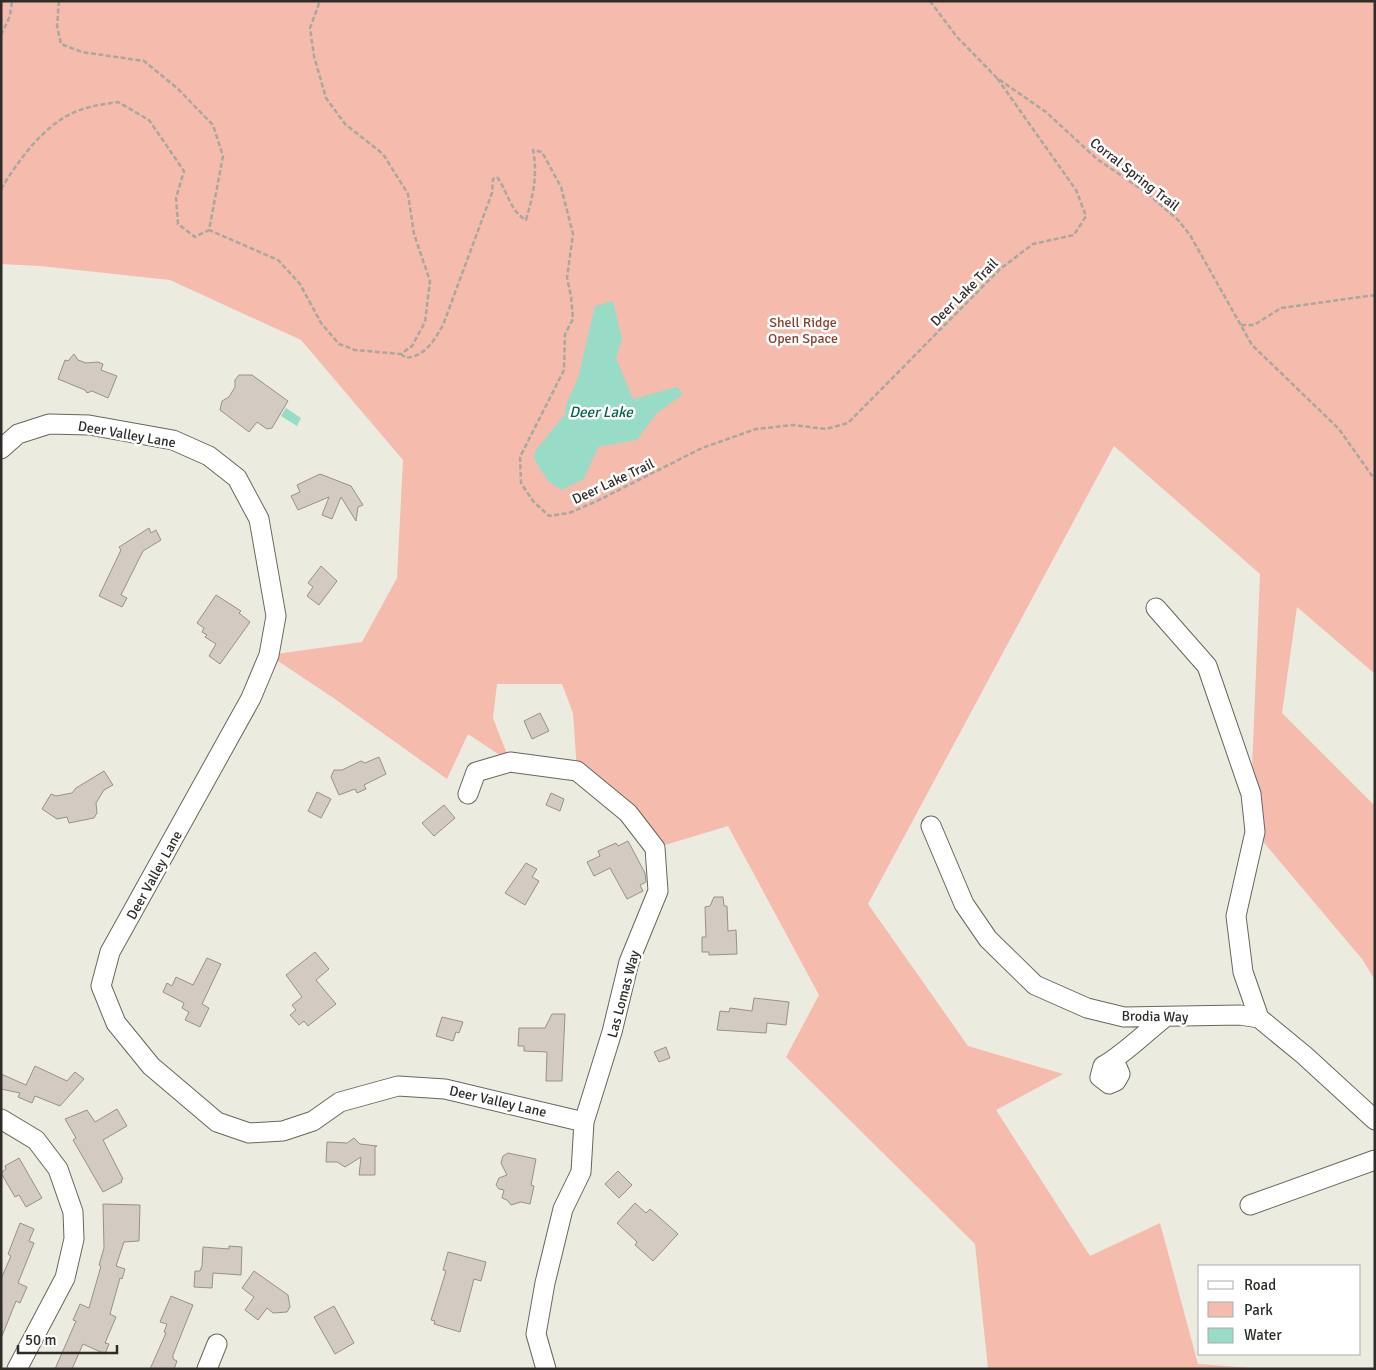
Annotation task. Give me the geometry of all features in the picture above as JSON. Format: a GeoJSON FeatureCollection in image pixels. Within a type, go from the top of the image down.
{"type":"FeatureCollection","features":[{"type":"Feature","properties":{"kind":"street","name":"Deer Valley Lane"},"geometry":{"type":"LineString","coordinates":[[1,449],[18,434],[49,424],[89,425],[173,440],[209,456],[238,478],[259,519],[276,616],[269,655],[251,698],[110,952],[101,986],[116,1023],[151,1066],[217,1122],[249,1133],[283,1131],[313,1121],[340,1102],[398,1086],[445,1089],[584,1122]]}},
{"type":"Feature","properties":{"kind":"street"},"geometry":{"type":"LineString","coordinates":[[1156,608],[1207,666],[1251,794],[1255,832],[1236,916],[1243,972],[1259,1018],[1304,1055],[1375,1120]]}},
{"type":"Feature","properties":{"kind":"street","name":"Las Lomas Way"},"geometry":{"type":"LineString","coordinates":[[468,794],[476,772],[510,762],[577,771],[628,813],[655,848],[658,891],[629,962],[612,1032],[584,1122],[581,1172],[564,1209],[545,1283],[536,1334],[546,1369]]}},
{"type":"Feature","properties":{"kind":"street","name":"Brodia Way"},"geometry":{"type":"LineString","coordinates":[[930,826],[964,904],[988,939],[1035,985],[1096,1010],[1124,1017],[1164,1018],[1240,1015],[1259,1018]]}},
{"type":"Feature","properties":{"kind":"street"},"geometry":{"type":"LineString","coordinates":[[1110,1064],[1132,1042],[1164,1018]]}},
{"type":"Feature","properties":{"kind":"street"},"geometry":{"type":"LineString","coordinates":[[1,1119],[36,1140],[58,1169],[73,1212],[74,1239],[65,1278],[17,1369]]}},
{"type":"Feature","properties":{"kind":"street"},"geometry":{"type":"LineString","coordinates":[[1250,1205],[1375,1160]]}},
{"type":"Feature","properties":{"kind":"street"},"geometry":{"type":"LineString","coordinates":[[207,1369],[217,1344]]}},
{"type":"Feature","properties":{"kind":"path"},"geometry":{"type":"LineString","coordinates":[[1,35],[10,16],[12,1]]}},
{"type":"Feature","properties":{"kind":"path"},"geometry":{"type":"LineString","coordinates":[[59,1],[57,26],[61,44],[82,52],[144,62],[177,88],[213,125],[223,156],[209,230]]}},
{"type":"Feature","properties":{"kind":"path"},"geometry":{"type":"LineString","coordinates":[[209,230],[278,260],[300,284],[321,323],[339,344],[354,350],[401,354],[412,346],[426,322],[430,281],[414,234],[408,194],[383,154],[345,124],[326,98],[314,56],[310,28],[320,1]]}},
{"type":"Feature","properties":{"kind":"path","name":"Corral Spring Trail"},"geometry":{"type":"LineString","coordinates":[[930,1],[957,37],[997,78],[1046,112],[1097,160],[1148,194],[1178,220],[1190,235],[1252,345],[1339,429],[1375,480]]}},
{"type":"Feature","properties":{"kind":"path","name":"Deer Lake Trail"},"geometry":{"type":"LineString","coordinates":[[401,354],[406,358],[414,357],[432,345],[443,326],[492,193],[492,179],[497,177],[504,187],[516,214],[526,220],[535,187],[536,167],[533,150],[542,152],[561,187],[574,234],[567,278],[571,296],[572,319],[565,334],[564,370],[520,457],[521,483],[533,501],[549,516],[569,513],[595,502],[702,448],[756,429],[793,425],[826,429],[848,423],[1000,269],[1033,244],[1074,235],[1086,216],[1076,190],[997,78]]}},
{"type":"Feature","properties":{"kind":"path"},"geometry":{"type":"LineString","coordinates":[[1,189],[18,161],[47,130],[82,109],[118,102],[149,120],[184,171],[176,198],[178,224],[195,237],[209,230]]}},
{"type":"Feature","properties":{"kind":"path"},"geometry":{"type":"LineString","coordinates":[[1241,325],[1254,325],[1280,308],[1375,295]]}},
{"type":"Feature","properties":{"kind":"green space","name":"Shell Ridge Open Space"},"geometry":{"type":"Polygon","coordinates":[[[1,1],[1375,1],[1375,674],[1297,607],[1282,713],[1375,806],[1375,980],[1362,959],[1255,832],[1251,794],[1260,574],[1114,446],[868,904],[968,1046],[1063,1074],[996,1110],[1090,1256],[1160,1223],[1198,1364],[1263,1369],[988,1369],[975,1244],[786,1057],[819,995],[728,826],[655,848],[577,771],[573,713],[562,684],[497,684],[493,718],[510,762],[468,734],[447,779],[332,697],[269,655],[362,642],[397,578],[403,460],[301,340],[170,280],[40,266],[1,264],[1,1]]]}},
{"type":"Feature","properties":{"kind":"water","name":"Deer Lake"},"geometry":{"type":"Polygon","coordinates":[[[613,301],[622,339],[616,358],[633,399],[677,387],[683,394],[656,414],[637,440],[598,447],[584,479],[561,490],[548,481],[534,459],[535,451],[566,413],[565,407],[578,378],[595,306],[613,301]]]}},
{"type":"Feature","properties":{"kind":"water"},"geometry":{"type":"Polygon","coordinates":[[[286,408],[301,418],[297,426],[281,416],[286,408]]]}},
{"type":"Feature","properties":{"kind":"building"},"geometry":{"type":"Polygon","coordinates":[[[74,354],[78,360],[86,363],[98,362],[103,364],[101,370],[117,376],[108,398],[92,391],[87,393],[85,390],[58,379],[65,360],[68,361],[74,354]]]}},
{"type":"Feature","properties":{"kind":"building"},"geometry":{"type":"Polygon","coordinates":[[[239,375],[252,375],[288,401],[272,428],[267,429],[257,422],[249,432],[220,410],[222,401],[229,397],[235,387],[235,380],[239,375]]]}},
{"type":"Feature","properties":{"kind":"building"},"geometry":{"type":"Polygon","coordinates":[[[320,474],[351,486],[363,505],[358,507],[356,521],[341,497],[332,519],[322,515],[329,497],[298,510],[291,496],[300,492],[297,485],[320,474]]]}},
{"type":"Feature","properties":{"kind":"building"},"geometry":{"type":"Polygon","coordinates":[[[149,528],[151,533],[156,530],[161,540],[143,551],[121,595],[127,598],[122,607],[99,596],[121,550],[119,547],[149,528]]]}},
{"type":"Feature","properties":{"kind":"building"},"geometry":{"type":"Polygon","coordinates":[[[321,566],[337,581],[319,605],[307,596],[313,587],[308,583],[321,566]]]}},
{"type":"Feature","properties":{"kind":"building"},"geometry":{"type":"Polygon","coordinates":[[[216,595],[241,611],[239,613],[250,622],[220,664],[209,656],[216,644],[205,637],[207,635],[202,632],[204,628],[197,623],[216,595]]]}},
{"type":"Feature","properties":{"kind":"building"},"geometry":{"type":"Polygon","coordinates":[[[540,713],[549,731],[532,739],[524,721],[540,713]]]}},
{"type":"Feature","properties":{"kind":"building"},"geometry":{"type":"Polygon","coordinates":[[[379,757],[386,774],[364,785],[366,789],[357,793],[355,789],[339,795],[331,777],[334,770],[342,770],[361,761],[365,763],[379,757]]]}},
{"type":"Feature","properties":{"kind":"building"},"geometry":{"type":"Polygon","coordinates":[[[104,771],[113,785],[104,790],[96,803],[97,813],[94,818],[69,823],[67,817],[57,819],[42,809],[51,794],[56,796],[72,793],[76,788],[104,771]]]}},
{"type":"Feature","properties":{"kind":"building"},"geometry":{"type":"Polygon","coordinates":[[[317,792],[331,799],[321,818],[308,811],[317,792]]]}},
{"type":"Feature","properties":{"kind":"building"},"geometry":{"type":"Polygon","coordinates":[[[551,793],[564,799],[560,811],[546,805],[551,793]]]}},
{"type":"Feature","properties":{"kind":"building"},"geometry":{"type":"Polygon","coordinates":[[[444,805],[455,818],[434,836],[422,823],[444,805]]]}},
{"type":"Feature","properties":{"kind":"building"},"geometry":{"type":"Polygon","coordinates":[[[628,841],[645,873],[646,882],[640,885],[643,891],[627,899],[610,868],[594,876],[587,862],[600,856],[598,851],[616,843],[618,846],[628,841]]]}},
{"type":"Feature","properties":{"kind":"building"},"geometry":{"type":"Polygon","coordinates":[[[526,863],[537,869],[532,877],[539,881],[525,905],[505,893],[526,863]]]}},
{"type":"Feature","properties":{"kind":"building"},"geometry":{"type":"Polygon","coordinates":[[[714,897],[723,897],[724,906],[727,906],[728,931],[736,930],[737,954],[709,955],[709,952],[702,952],[702,937],[706,937],[705,907],[710,906],[714,897]]]}},
{"type":"Feature","properties":{"kind":"building"},"geometry":{"type":"Polygon","coordinates":[[[315,952],[329,969],[316,980],[336,1004],[308,1026],[304,1021],[299,1025],[290,1015],[296,1010],[292,1005],[302,997],[286,975],[315,952]]]}},
{"type":"Feature","properties":{"kind":"building"},"geometry":{"type":"Polygon","coordinates":[[[207,958],[221,964],[202,1004],[209,1008],[200,1027],[185,1020],[189,1012],[182,1008],[184,1003],[163,992],[167,983],[172,986],[176,977],[193,985],[207,958]]]}},
{"type":"Feature","properties":{"kind":"building"},"geometry":{"type":"Polygon","coordinates":[[[754,998],[789,1002],[786,1025],[767,1023],[766,1033],[717,1030],[720,1011],[729,1012],[730,1008],[752,1011],[754,998]]]}},
{"type":"Feature","properties":{"kind":"building"},"geometry":{"type":"Polygon","coordinates":[[[552,1014],[565,1014],[562,1081],[546,1081],[547,1052],[524,1051],[524,1046],[518,1046],[519,1028],[545,1028],[552,1014]]]}},
{"type":"Feature","properties":{"kind":"building"},"geometry":{"type":"Polygon","coordinates":[[[442,1017],[463,1022],[459,1033],[456,1032],[453,1041],[436,1036],[442,1017]]]}},
{"type":"Feature","properties":{"kind":"building"},"geometry":{"type":"Polygon","coordinates":[[[666,1047],[670,1058],[659,1062],[654,1052],[666,1047]]]}},
{"type":"Feature","properties":{"kind":"building"},"geometry":{"type":"Polygon","coordinates":[[[35,1066],[67,1081],[75,1072],[84,1079],[60,1106],[35,1096],[32,1103],[18,1097],[20,1093],[1,1089],[1,1074],[26,1085],[35,1066]]]}},
{"type":"Feature","properties":{"kind":"building"},"geometry":{"type":"Polygon","coordinates":[[[117,1109],[127,1126],[103,1140],[123,1179],[121,1180],[122,1182],[103,1192],[73,1140],[76,1138],[65,1119],[87,1110],[95,1122],[117,1109]]]}},
{"type":"Feature","properties":{"kind":"building"},"geometry":{"type":"Polygon","coordinates":[[[354,1138],[360,1144],[377,1146],[375,1147],[375,1175],[359,1175],[361,1157],[345,1167],[337,1162],[326,1162],[327,1142],[347,1143],[354,1138]]]}},
{"type":"Feature","properties":{"kind":"building"},"geometry":{"type":"Polygon","coordinates":[[[508,1153],[536,1159],[531,1185],[534,1186],[530,1204],[521,1202],[511,1205],[502,1198],[504,1190],[499,1189],[496,1185],[499,1178],[507,1175],[501,1163],[503,1156],[508,1153]]]}},
{"type":"Feature","properties":{"kind":"building"},"geometry":{"type":"Polygon","coordinates":[[[19,1158],[42,1198],[26,1207],[19,1195],[15,1197],[1,1173],[6,1169],[5,1166],[19,1158]]]}},
{"type":"Feature","properties":{"kind":"building"},"geometry":{"type":"Polygon","coordinates":[[[618,1171],[632,1185],[619,1198],[605,1184],[618,1171]]]}},
{"type":"Feature","properties":{"kind":"building"},"geometry":{"type":"Polygon","coordinates":[[[635,1203],[646,1213],[650,1209],[678,1234],[653,1261],[635,1245],[637,1242],[617,1223],[635,1203]]]}},
{"type":"Feature","properties":{"kind":"building"},"geometry":{"type":"Polygon","coordinates":[[[103,1204],[140,1205],[139,1241],[124,1242],[116,1266],[125,1269],[122,1279],[120,1278],[110,1314],[116,1317],[105,1343],[109,1344],[105,1354],[83,1344],[72,1369],[55,1369],[76,1321],[73,1320],[80,1304],[89,1308],[104,1248],[103,1204]]]}},
{"type":"Feature","properties":{"kind":"building"},"geometry":{"type":"Polygon","coordinates":[[[20,1223],[34,1229],[29,1241],[34,1243],[18,1283],[27,1287],[20,1303],[16,1301],[2,1336],[1,1279],[11,1256],[8,1254],[20,1223]]]}},
{"type":"Feature","properties":{"kind":"building"},"geometry":{"type":"Polygon","coordinates":[[[229,1246],[242,1247],[241,1275],[213,1273],[212,1288],[194,1287],[195,1271],[200,1271],[202,1266],[203,1247],[229,1249],[229,1246]]]}},
{"type":"Feature","properties":{"kind":"building"},"geometry":{"type":"Polygon","coordinates":[[[448,1252],[486,1262],[481,1281],[474,1279],[460,1332],[434,1324],[435,1321],[431,1320],[446,1271],[443,1270],[448,1252]]]}},
{"type":"Feature","properties":{"kind":"building"},"geometry":{"type":"Polygon","coordinates":[[[254,1271],[288,1295],[290,1307],[287,1312],[273,1313],[267,1308],[258,1320],[245,1310],[254,1297],[242,1288],[254,1271]]]}},
{"type":"Feature","properties":{"kind":"building"},"geometry":{"type":"Polygon","coordinates":[[[171,1296],[193,1305],[173,1355],[173,1359],[177,1361],[174,1369],[150,1369],[166,1333],[164,1332],[167,1324],[160,1322],[171,1296]]]}},
{"type":"Feature","properties":{"kind":"building"},"geometry":{"type":"Polygon","coordinates":[[[334,1306],[354,1343],[335,1354],[314,1317],[334,1306]]]}}]}
